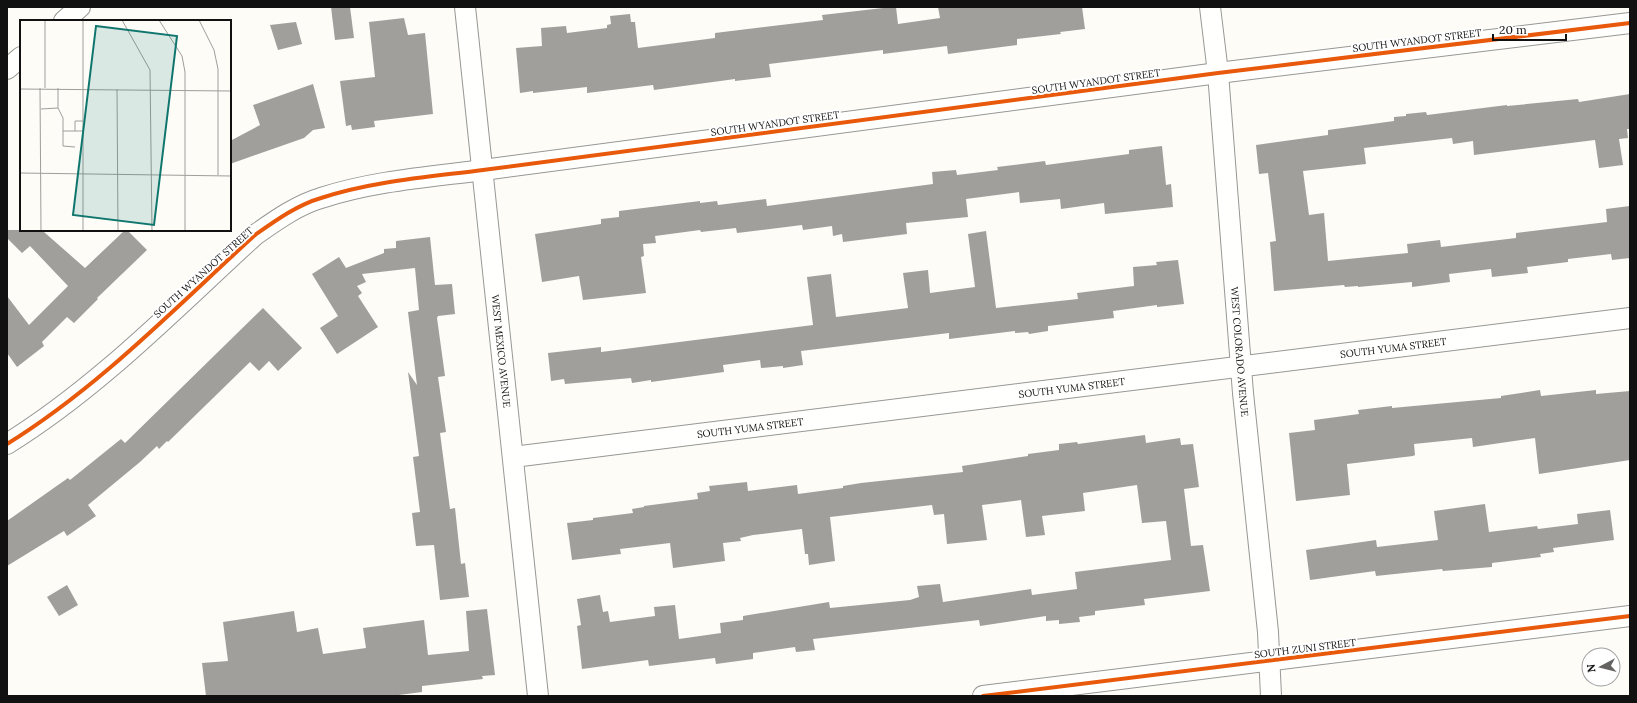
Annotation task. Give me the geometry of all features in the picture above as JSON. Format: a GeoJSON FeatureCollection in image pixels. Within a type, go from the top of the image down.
{"type":"FeatureCollection","features":[{"type":"Feature","properties":{"kind":"street"},"geometry":{"type":"LineString","coordinates":[[65,20],[80,7]]}},
{"type":"Feature","properties":{"kind":"street","name":"WEST MEXICO AVENUE"},"geometry":{"type":"LineString","coordinates":[[465,7],[538,696]]}},
{"type":"Feature","properties":{"kind":"street","name":"WEST COLORADO AVENUE"},"geometry":{"type":"LineString","coordinates":[[1210,7],[1218,72],[1241,367],[1268,632],[1271,696]]}},
{"type":"Feature","properties":{"kind":"street","name":"SOUTH WYANDOT STREET"},"geometry":{"type":"LineString","coordinates":[[7,444],[35,427],[85,390],[255,235],[286,214],[320,198],[366,186],[1218,72],[1630,23]]}},
{"type":"Feature","properties":{"kind":"street"},"geometry":{"type":"LineString","coordinates":[[7,69],[20,58]]}},
{"type":"Feature","properties":{"kind":"street","name":"SOUTH YUMA STREET"},"geometry":{"type":"LineString","coordinates":[[513,457],[1630,318]]}},
{"type":"Feature","properties":{"kind":"street","name":"SOUTH ZUNI STREET"},"geometry":{"type":"LineString","coordinates":[[983,696],[1630,616]]}},
{"type":"Feature","properties":{"kind":"building"},"geometry":{"type":"Polygon","coordinates":[[[331,7],[350,7],[354,38],[335,40],[331,7]]]}},
{"type":"Feature","properties":{"kind":"building"},"geometry":{"type":"Polygon","coordinates":[[[896,7],[898,24],[940,18],[938,7],[1082,7],[1085,29],[1060,32],[1061,34],[1017,39],[1017,45],[948,54],[947,46],[883,54],[883,50],[769,64],[771,77],[735,81],[735,79],[654,90],[653,85],[587,93],[587,87],[520,93],[516,48],[542,46],[541,28],[566,26],[567,33],[607,28],[607,25],[611,24],[610,16],[630,14],[631,22],[635,22],[638,48],[715,38],[715,33],[823,20],[822,15],[896,7]]]}},
{"type":"Feature","properties":{"kind":"building"},"geometry":{"type":"Polygon","coordinates":[[[404,18],[408,35],[425,33],[433,114],[374,121],[375,127],[352,130],[351,125],[346,126],[340,81],[375,77],[369,22],[404,18]]]}},
{"type":"Feature","properties":{"kind":"building"},"geometry":{"type":"Polygon","coordinates":[[[296,22],[302,44],[278,50],[270,25],[296,22]]]}},
{"type":"Feature","properties":{"kind":"building"},"geometry":{"type":"Polygon","coordinates":[[[313,84],[325,128],[313,130],[304,138],[231,164],[231,140],[260,125],[253,105],[313,84]]]}},
{"type":"Feature","properties":{"kind":"building"},"geometry":{"type":"Polygon","coordinates":[[[1630,94],[1630,129],[1627,129],[1628,138],[1619,139],[1623,165],[1599,168],[1595,140],[1474,155],[1473,141],[1453,144],[1452,138],[1364,148],[1366,164],[1303,171],[1309,215],[1324,213],[1328,261],[1408,253],[1407,244],[1440,240],[1441,247],[1516,238],[1516,233],[1607,222],[1606,209],[1630,206],[1630,258],[1612,260],[1611,254],[1568,259],[1568,262],[1527,267],[1528,273],[1492,277],[1491,269],[1449,274],[1450,282],[1412,287],[1412,282],[1358,287],[1345,287],[1344,285],[1274,291],[1270,242],[1276,241],[1268,173],[1259,174],[1256,145],[1328,135],[1328,130],[1394,121],[1394,117],[1406,116],[1406,114],[1426,112],[1427,115],[1507,105],[1578,99],[1579,102],[1630,94]]]}},
{"type":"Feature","properties":{"kind":"building"},"geometry":{"type":"Polygon","coordinates":[[[1162,146],[1166,185],[1171,184],[1173,207],[1105,214],[1104,203],[1061,209],[1060,199],[1020,203],[1019,192],[966,199],[968,217],[906,223],[907,234],[843,242],[842,234],[833,236],[832,226],[803,230],[802,225],[737,233],[736,228],[701,232],[700,230],[655,236],[656,243],[643,244],[644,256],[641,257],[646,293],[583,300],[579,276],[542,282],[535,234],[601,224],[601,219],[619,217],[619,211],[700,201],[700,203],[717,201],[718,205],[766,199],[767,206],[933,184],[932,172],[956,170],[957,175],[998,170],[997,167],[1045,161],[1046,165],[1129,154],[1129,150],[1162,146]]]}},
{"type":"Feature","properties":{"kind":"building"},"geometry":{"type":"Polygon","coordinates":[[[7,230],[45,231],[44,232],[85,268],[124,231],[128,231],[147,250],[97,298],[98,299],[74,323],[67,317],[42,342],[44,346],[17,367],[7,353],[7,296],[29,325],[68,286],[30,246],[22,253],[7,238],[7,230]]]}},
{"type":"Feature","properties":{"kind":"building"},"geometry":{"type":"Polygon","coordinates":[[[986,231],[996,308],[1078,299],[1077,293],[1134,286],[1133,267],[1157,265],[1156,262],[1178,260],[1184,304],[1157,307],[1157,305],[1113,311],[1114,318],[1048,326],[1048,331],[1029,334],[1028,332],[1015,333],[1015,331],[949,339],[949,333],[801,351],[803,365],[783,368],[783,366],[761,368],[760,360],[723,365],[724,372],[651,382],[651,380],[632,383],[631,378],[565,384],[564,379],[551,381],[548,353],[601,347],[601,352],[813,325],[807,277],[831,274],[836,317],[908,308],[903,273],[928,270],[930,293],[975,287],[968,234],[986,231]]]}},
{"type":"Feature","properties":{"kind":"building"},"geometry":{"type":"Polygon","coordinates":[[[430,237],[435,285],[452,284],[455,314],[438,316],[437,318],[445,376],[438,377],[446,432],[440,433],[450,509],[455,508],[461,564],[465,563],[469,597],[440,600],[434,545],[416,546],[412,513],[420,512],[413,457],[419,456],[408,372],[417,385],[408,312],[419,310],[415,268],[362,274],[366,282],[357,286],[362,293],[358,296],[378,327],[337,354],[320,328],[338,316],[312,274],[339,257],[346,268],[384,253],[384,249],[396,248],[396,241],[430,237]]]}},
{"type":"Feature","properties":{"kind":"building"},"geometry":{"type":"Polygon","coordinates":[[[263,308],[302,348],[278,371],[269,361],[259,371],[250,362],[168,442],[167,441],[159,449],[157,446],[88,505],[96,516],[67,536],[64,531],[7,566],[7,521],[68,478],[70,480],[121,439],[125,443],[263,308]]]}},
{"type":"Feature","properties":{"kind":"building"},"geometry":{"type":"Polygon","coordinates":[[[1540,390],[1541,396],[1596,390],[1596,394],[1630,391],[1630,460],[1539,474],[1535,438],[1473,447],[1472,438],[1414,444],[1415,455],[1413,456],[1347,464],[1350,495],[1296,501],[1289,433],[1315,430],[1314,420],[1359,414],[1358,410],[1501,398],[1501,396],[1540,390]]]}},
{"type":"Feature","properties":{"kind":"building"},"geometry":{"type":"Polygon","coordinates":[[[1145,435],[1146,443],[1180,438],[1181,445],[1193,444],[1199,487],[1184,489],[1191,546],[1203,545],[1210,591],[1144,599],[1145,605],[1095,611],[1095,615],[1079,617],[1080,622],[1059,624],[1059,620],[1046,621],[1046,616],[980,626],[979,620],[813,639],[815,650],[796,652],[795,647],[753,653],[753,659],[716,664],[715,658],[649,666],[648,660],[582,669],[577,626],[581,625],[577,599],[600,595],[603,612],[608,611],[610,622],[655,616],[654,607],[675,605],[679,639],[721,633],[720,623],[743,620],[743,616],[829,602],[830,608],[910,600],[919,597],[917,586],[940,584],[943,602],[1031,589],[1032,595],[1077,589],[1075,572],[1171,560],[1166,521],[1142,523],[1137,485],[1083,493],[1085,511],[1042,516],[1045,535],[1026,537],[1021,500],[982,505],[987,540],[947,544],[944,514],[934,515],[932,505],[830,517],[835,561],[809,565],[808,554],[805,554],[802,529],[753,535],[740,538],[741,541],[723,543],[725,561],[673,568],[670,543],[620,549],[621,554],[572,560],[567,523],[633,513],[632,509],[644,506],[698,499],[697,493],[710,491],[709,486],[747,482],[748,491],[797,485],[798,494],[843,488],[843,486],[861,483],[963,472],[962,466],[1059,450],[1059,444],[1077,442],[1078,444],[1145,435]]]}},
{"type":"Feature","properties":{"kind":"building"},"geometry":{"type":"Polygon","coordinates":[[[1485,504],[1489,532],[1537,526],[1538,529],[1578,524],[1577,514],[1610,510],[1614,540],[1553,548],[1554,552],[1540,554],[1541,557],[1492,563],[1492,567],[1443,571],[1442,569],[1376,576],[1375,571],[1310,580],[1306,550],[1376,540],[1377,547],[1438,540],[1434,511],[1485,504]]]}},
{"type":"Feature","properties":{"kind":"building"},"geometry":{"type":"Polygon","coordinates":[[[67,585],[78,605],[59,616],[47,597],[67,585]]]}},
{"type":"Feature","properties":{"kind":"building"},"geometry":{"type":"Polygon","coordinates":[[[487,609],[495,675],[482,676],[483,679],[422,686],[422,692],[391,696],[206,696],[202,663],[228,661],[223,622],[294,611],[297,632],[318,628],[323,654],[366,648],[363,628],[424,620],[428,655],[469,651],[466,611],[487,609]]]}},
{"type":"Feature","properties":{"kind":"cycle path"},"geometry":{"type":"LineString","coordinates":[[7,444],[41,422],[73,398],[136,346],[255,235],[270,224],[303,205],[341,192],[361,187],[422,177],[1218,73],[1630,23]]}},
{"type":"Feature","properties":{"kind":"cycle path"},"geometry":{"type":"LineString","coordinates":[[983,696],[1630,616]]}}]}
